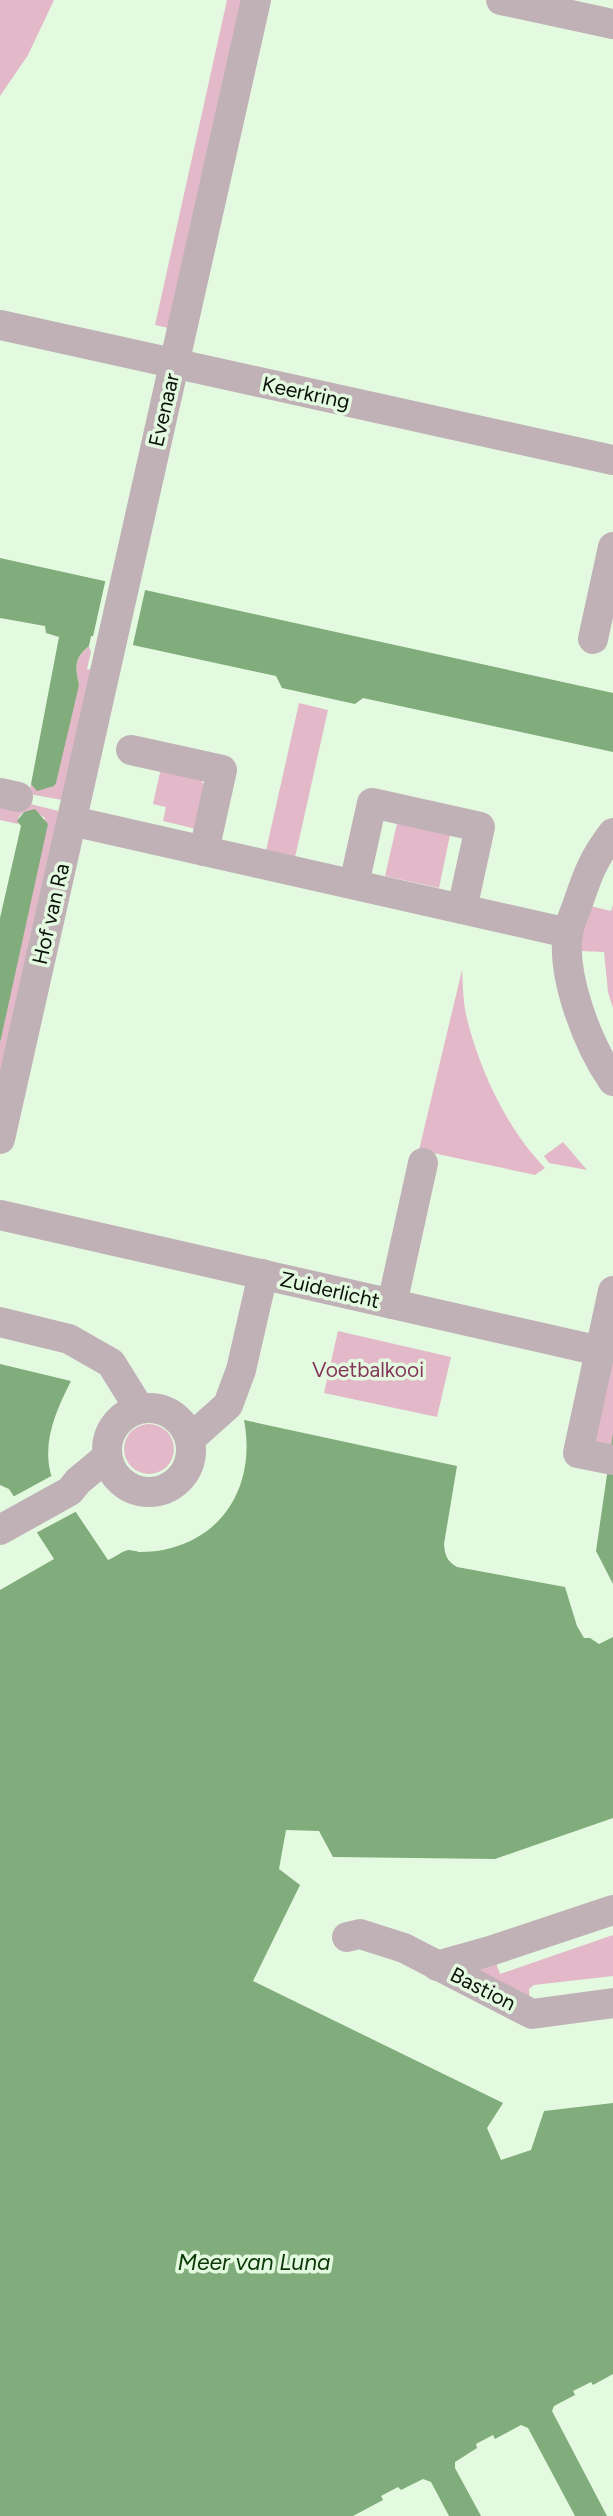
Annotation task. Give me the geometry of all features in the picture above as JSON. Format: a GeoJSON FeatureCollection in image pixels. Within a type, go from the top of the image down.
{"type":"FeatureCollection","features":[{"type":"Feature","properties":{"kind":"street","name":"Evenaar"},"geometry":{"type":"LineString","coordinates":[[72,821],[256,0]]}},
{"type":"Feature","properties":{"kind":"street"},"geometry":{"type":"LineString","coordinates":[[501,0],[613,24]]}},
{"type":"Feature","properties":{"kind":"street","name":"Keerkring"},"geometry":{"type":"LineString","coordinates":[[0,325],[613,460]]}},
{"type":"Feature","properties":{"kind":"street"},"geometry":{"type":"LineString","coordinates":[[593,639],[613,547]]}},
{"type":"Feature","properties":{"kind":"street"},"geometry":{"type":"LineString","coordinates":[[131,750],[222,770],[205,851]]}},
{"type":"Feature","properties":{"kind":"street"},"geometry":{"type":"LineString","coordinates":[[354,884],[372,803],[480,827],[462,909]]}},
{"type":"Feature","properties":{"kind":"street"},"geometry":{"type":"LineString","coordinates":[[72,821],[568,933]]}},
{"type":"Feature","properties":{"kind":"street","name":"Hof van Ra"},"geometry":{"type":"LineString","coordinates":[[0,1139],[72,821]]}},
{"type":"Feature","properties":{"kind":"street"},"geometry":{"type":"LineString","coordinates":[[613,834],[588,871],[568,933],[571,986],[581,1020],[613,1081]]}},
{"type":"Feature","properties":{"kind":"street"},"geometry":{"type":"LineString","coordinates":[[392,1304],[423,1163]]}},
{"type":"Feature","properties":{"kind":"street","name":"Zuiderlicht"},"geometry":{"type":"LineString","coordinates":[[0,1215],[600,1351]]}},
{"type":"Feature","properties":{"kind":"street"},"geometry":{"type":"LineString","coordinates":[[182,1428],[228,1405],[241,1370],[263,1275]]}},
{"type":"Feature","properties":{"kind":"street"},"geometry":{"type":"LineString","coordinates":[[604,1458],[578,1453],[613,1291]]}},
{"type":"Feature","properties":{"kind":"street"},"geometry":{"type":"LineString","coordinates":[[0,1322],[69,1339],[92,1353],[98,1371],[130,1413]]}},
{"type":"Feature","properties":{"kind":"street"},"geometry":{"type":"LineString","coordinates":[[151,1407],[182,1428],[191,1452],[189,1464],[183,1475],[164,1489],[139,1491],[113,1468],[109,1435],[114,1425],[130,1413],[151,1407]]}},
{"type":"Feature","properties":{"kind":"street"},"geometry":{"type":"LineString","coordinates":[[7,1526],[70,1491],[78,1481],[113,1468]]}},
{"type":"Feature","properties":{"kind":"street","name":"Bastion"},"geometry":{"type":"LineString","coordinates":[[436,1966],[613,1910]]}},
{"type":"Feature","properties":{"kind":"street","name":"Bastion"},"geometry":{"type":"LineString","coordinates":[[347,1937],[360,1934],[404,1948],[532,2014],[613,2003]]}},
{"type":"Feature","properties":{"kind":"green space"},"geometry":{"type":"Polygon","coordinates":[[[0,0],[54,0],[28,55],[0,96],[0,0]]]}},
{"type":"Feature","properties":{"kind":"green space"},"geometry":{"type":"Polygon","coordinates":[[[227,0],[242,0],[168,328],[155,325],[227,0]]]}},
{"type":"Feature","properties":{"kind":"green space"},"geometry":{"type":"Polygon","coordinates":[[[89,646],[91,652],[87,669],[93,670],[62,800],[29,794],[31,784],[50,787],[79,685],[77,663],[89,646]]]}},
{"type":"Feature","properties":{"kind":"green space"},"geometry":{"type":"Polygon","coordinates":[[[299,703],[328,710],[292,871],[263,864],[299,703]]]}},
{"type":"Feature","properties":{"kind":"green space"},"geometry":{"type":"Polygon","coordinates":[[[162,763],[204,774],[202,783],[210,785],[200,830],[163,821],[166,807],[153,804],[162,763]]]}},
{"type":"Feature","properties":{"kind":"green space"},"geometry":{"type":"Polygon","coordinates":[[[18,801],[59,811],[0,1098],[0,1043],[45,818],[39,814],[24,812],[19,816],[18,824],[0,820],[0,806],[18,801]]]}},
{"type":"Feature","properties":{"kind":"green space"},"geometry":{"type":"Polygon","coordinates":[[[398,819],[451,830],[439,888],[385,876],[398,819]]]}},
{"type":"Feature","properties":{"kind":"green space"},"geometry":{"type":"Polygon","coordinates":[[[587,905],[611,911],[613,905],[613,1008],[608,992],[604,952],[581,951],[582,924],[587,905]]]}},
{"type":"Feature","properties":{"kind":"green space"},"geometry":{"type":"Polygon","coordinates":[[[462,970],[466,1013],[479,1059],[507,1117],[531,1153],[545,1168],[535,1175],[419,1150],[462,970]]]}},
{"type":"Feature","properties":{"kind":"green space"},"geometry":{"type":"Polygon","coordinates":[[[563,1142],[587,1170],[549,1163],[544,1156],[563,1142]]]}},
{"type":"Feature","properties":{"kind":"green space","name":"Voetbalkooi"},"geometry":{"type":"Polygon","coordinates":[[[338,1331],[451,1357],[437,1417],[324,1393],[338,1331]]]}},
{"type":"Feature","properties":{"kind":"green space"},"geometry":{"type":"Polygon","coordinates":[[[613,1350],[613,1450],[592,1445],[613,1350]]]}},
{"type":"Feature","properties":{"kind":"green space"},"geometry":{"type":"Polygon","coordinates":[[[149,1424],[167,1431],[174,1449],[167,1467],[149,1474],[131,1467],[124,1449],[131,1431],[149,1424]]]}},
{"type":"Feature","properties":{"kind":"green space"},"geometry":{"type":"Polygon","coordinates":[[[613,1935],[613,1976],[534,1985],[529,1989],[530,2004],[473,1967],[495,1960],[500,1974],[613,1935]]]}},
{"type":"Feature","properties":{"kind":"water"},"geometry":{"type":"Polygon","coordinates":[[[0,558],[613,693],[613,752],[363,698],[355,704],[282,688],[276,676],[91,636],[89,646],[77,663],[79,685],[56,783],[37,791],[31,784],[59,637],[46,633],[45,626],[0,618],[0,558]]]}},
{"type":"Feature","properties":{"kind":"water"},"geometry":{"type":"Polygon","coordinates":[[[35,809],[48,824],[0,1043],[0,918],[21,826],[17,821],[24,812],[35,809]]]}},
{"type":"Feature","properties":{"kind":"water","name":"Meer van Luna"},"geometry":{"type":"Polygon","coordinates":[[[0,1364],[71,1381],[49,1438],[51,1475],[108,1560],[128,1550],[159,1551],[192,1540],[209,1529],[223,1515],[242,1481],[246,1461],[244,1420],[457,1466],[444,1544],[449,1560],[457,1567],[565,1587],[577,1626],[584,1638],[590,1638],[599,1644],[613,1637],[613,1818],[495,1859],[333,1857],[319,1831],[286,1830],[279,1869],[300,1885],[253,1981],[503,2103],[487,2128],[501,2160],[531,2150],[544,2111],[613,2103],[613,2374],[593,2385],[591,2382],[573,2391],[575,2395],[554,2406],[552,2411],[607,2516],[575,2516],[528,2428],[521,2425],[495,2439],[493,2435],[476,2444],[477,2448],[455,2462],[455,2468],[481,2516],[449,2516],[431,2482],[423,2479],[401,2490],[398,2487],[381,2496],[383,2500],[353,2516],[0,2516],[0,1590],[54,1559],[9,1489],[0,1485],[0,1364]]]}},
{"type":"Feature","properties":{"kind":"water"},"geometry":{"type":"Polygon","coordinates":[[[613,1433],[613,1584],[596,1551],[613,1433]]]}},
{"type":"Feature","properties":{"kind":"pier"},"geometry":{"type":"Polygon","coordinates":[[[106,578],[146,586],[132,649],[93,640],[90,650],[106,578]]]}},
{"type":"Feature","properties":{"kind":"pier"},"geometry":{"type":"Polygon","coordinates":[[[55,1474],[79,1510],[34,1534],[11,1498],[55,1474]]]}}]}
